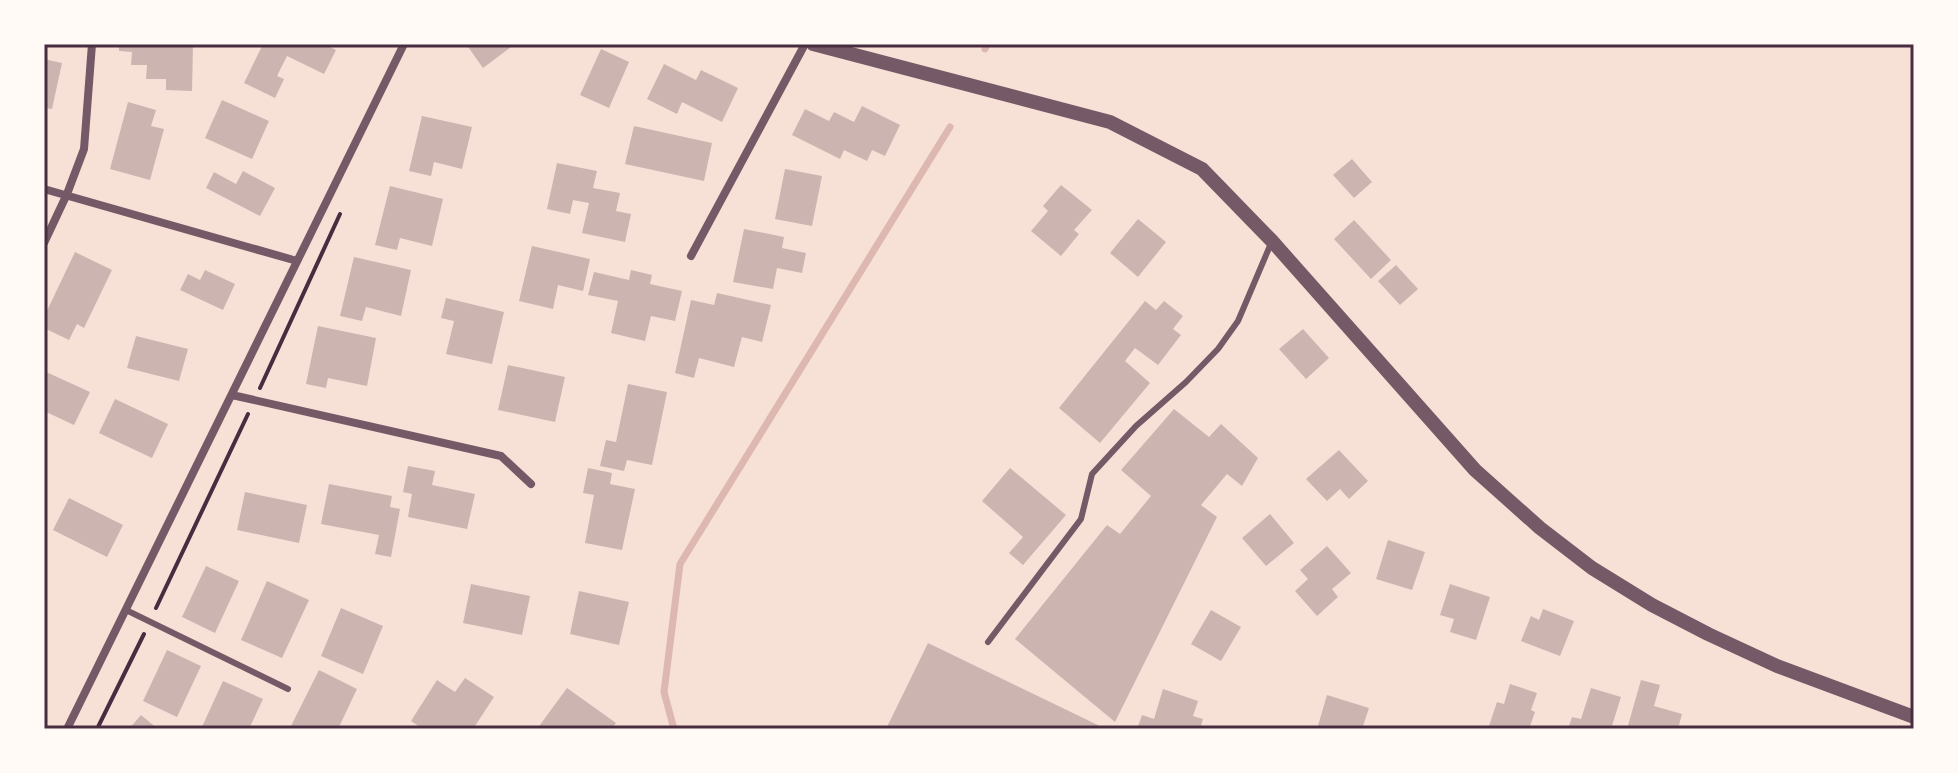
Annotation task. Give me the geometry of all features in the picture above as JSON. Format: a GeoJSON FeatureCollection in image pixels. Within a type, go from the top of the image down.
{"type":"FeatureCollection","features":[{"type":"Feature","properties":{"kind":"street"},"geometry":{"type":"LineString","coordinates":[[44,243],[84,149],[92,44]]}},
{"type":"Feature","properties":{"kind":"street"},"geometry":{"type":"LineString","coordinates":[[67,729],[404,44]]}},
{"type":"Feature","properties":{"kind":"street"},"geometry":{"type":"LineString","coordinates":[[691,256],[805,44]]}},
{"type":"Feature","properties":{"kind":"street"},"geometry":{"type":"LineString","coordinates":[[813,44],[1110,122],[1202,169],[1272,241],[1475,470],[1540,528],[1592,568],[1652,605],[1763,660],[1914,717]]}},
{"type":"Feature","properties":{"kind":"street"},"geometry":{"type":"LineString","coordinates":[[44,189],[297,261]]}},
{"type":"Feature","properties":{"kind":"street"},"geometry":{"type":"LineString","coordinates":[[232,395],[501,456],[531,484]]}},
{"type":"Feature","properties":{"kind":"lane"},"geometry":{"type":"LineString","coordinates":[[988,642],[1081,519],[1092,474],[1136,426],[1218,349],[1238,321],[1272,241]]}},
{"type":"Feature","properties":{"kind":"lane"},"geometry":{"type":"LineString","coordinates":[[126,610],[288,689]]}},
{"type":"Feature","properties":{"kind":"path"},"geometry":{"type":"LineString","coordinates":[[97,729],[341,213]]}},
{"type":"Feature","properties":{"kind":"building"},"geometry":{"type":"Polygon","coordinates":[[[119,44],[193,44],[192,91],[166,90],[166,79],[146,79],[147,65],[131,65],[132,52],[119,51],[119,44]]]}},
{"type":"Feature","properties":{"kind":"building"},"geometry":{"type":"Polygon","coordinates":[[[263,44],[324,44],[336,50],[324,74],[287,56],[277,76],[284,79],[275,98],[244,83],[263,44]]]}},
{"type":"Feature","properties":{"kind":"building"},"geometry":{"type":"Polygon","coordinates":[[[466,44],[509,44],[511,47],[483,68],[466,44]]]}},
{"type":"Feature","properties":{"kind":"building"},"geometry":{"type":"Polygon","coordinates":[[[601,49],[629,62],[609,108],[580,95],[601,49]]]}},
{"type":"Feature","properties":{"kind":"building"},"geometry":{"type":"Polygon","coordinates":[[[44,59],[62,63],[52,109],[44,108],[44,59]]]}},
{"type":"Feature","properties":{"kind":"building"},"geometry":{"type":"Polygon","coordinates":[[[664,64],[696,80],[701,70],[738,88],[722,122],[682,102],[677,114],[647,99],[664,64]]]}},
{"type":"Feature","properties":{"kind":"building"},"geometry":{"type":"Polygon","coordinates":[[[222,100],[269,121],[252,159],[205,138],[222,100]]]}},
{"type":"Feature","properties":{"kind":"building"},"geometry":{"type":"Polygon","coordinates":[[[128,102],[156,110],[151,126],[164,129],[150,180],[110,169],[128,102]]]}},
{"type":"Feature","properties":{"kind":"building"},"geometry":{"type":"Polygon","coordinates":[[[862,106],[900,125],[885,156],[872,150],[867,161],[844,150],[840,159],[792,135],[805,109],[829,121],[834,112],[854,122],[862,106]]]}},
{"type":"Feature","properties":{"kind":"building"},"geometry":{"type":"Polygon","coordinates":[[[422,116],[472,127],[462,169],[434,162],[431,176],[409,171],[422,116]]]}},
{"type":"Feature","properties":{"kind":"building"},"geometry":{"type":"Polygon","coordinates":[[[634,126],[712,143],[704,181],[625,164],[634,126]]]}},
{"type":"Feature","properties":{"kind":"building"},"geometry":{"type":"Polygon","coordinates":[[[1352,159],[1372,182],[1354,198],[1333,175],[1352,159]]]}},
{"type":"Feature","properties":{"kind":"building"},"geometry":{"type":"Polygon","coordinates":[[[557,163],[597,171],[593,188],[620,193],[616,211],[631,214],[625,242],[582,233],[589,203],[573,200],[570,214],[547,209],[557,163]]]}},
{"type":"Feature","properties":{"kind":"building"},"geometry":{"type":"Polygon","coordinates":[[[785,169],[822,176],[812,226],[775,219],[785,169]]]}},
{"type":"Feature","properties":{"kind":"building"},"geometry":{"type":"Polygon","coordinates":[[[243,171],[275,188],[260,216],[206,188],[214,172],[236,184],[243,171]]]}},
{"type":"Feature","properties":{"kind":"building"},"geometry":{"type":"Polygon","coordinates":[[[1061,185],[1092,210],[1074,230],[1079,234],[1061,256],[1031,231],[1048,211],[1043,206],[1061,185]]]}},
{"type":"Feature","properties":{"kind":"building"},"geometry":{"type":"Polygon","coordinates":[[[390,186],[443,199],[432,246],[400,238],[397,250],[375,245],[390,186]]]}},
{"type":"Feature","properties":{"kind":"building"},"geometry":{"type":"Polygon","coordinates":[[[1138,219],[1166,242],[1138,277],[1110,253],[1138,219]]]}},
{"type":"Feature","properties":{"kind":"building"},"geometry":{"type":"Polygon","coordinates":[[[1354,220],[1391,260],[1371,279],[1334,239],[1354,220]]]}},
{"type":"Feature","properties":{"kind":"building"},"geometry":{"type":"Polygon","coordinates":[[[744,229],[784,237],[782,248],[806,253],[802,273],[777,268],[773,289],[733,282],[744,229]]]}},
{"type":"Feature","properties":{"kind":"building"},"geometry":{"type":"Polygon","coordinates":[[[532,246],[590,259],[583,291],[558,285],[553,309],[519,301],[532,246]]]}},
{"type":"Feature","properties":{"kind":"building"},"geometry":{"type":"Polygon","coordinates":[[[75,252],[112,270],[84,328],[77,324],[69,340],[44,328],[44,317],[75,252]]]}},
{"type":"Feature","properties":{"kind":"building"},"geometry":{"type":"Polygon","coordinates":[[[354,257],[411,270],[401,316],[366,307],[362,321],[340,316],[354,257]]]}},
{"type":"Feature","properties":{"kind":"building"},"geometry":{"type":"Polygon","coordinates":[[[1396,265],[1418,289],[1400,305],[1378,281],[1396,265]]]}},
{"type":"Feature","properties":{"kind":"building"},"geometry":{"type":"Polygon","coordinates":[[[205,270],[235,284],[223,310],[180,290],[188,274],[200,280],[205,270]]]}},
{"type":"Feature","properties":{"kind":"building"},"geometry":{"type":"Polygon","coordinates":[[[631,270],[652,275],[650,284],[682,291],[675,321],[651,316],[645,341],[611,333],[618,301],[588,295],[594,272],[629,280],[631,270]]]}},
{"type":"Feature","properties":{"kind":"building"},"geometry":{"type":"Polygon","coordinates":[[[717,293],[771,305],[762,342],[742,337],[734,367],[699,358],[694,378],[675,373],[691,300],[714,305],[717,293]]]}},
{"type":"Feature","properties":{"kind":"building"},"geometry":{"type":"Polygon","coordinates":[[[446,298],[504,312],[492,364],[446,354],[454,321],[441,318],[446,298]]]}},
{"type":"Feature","properties":{"kind":"building"},"geometry":{"type":"Polygon","coordinates":[[[1145,301],[1156,310],[1164,301],[1183,316],[1173,329],[1181,335],[1158,365],[1135,348],[1125,361],[1150,383],[1100,443],[1059,408],[1145,301]]]}},
{"type":"Feature","properties":{"kind":"building"},"geometry":{"type":"Polygon","coordinates":[[[318,326],[376,338],[367,386],[328,378],[326,388],[306,384],[318,326]]]}},
{"type":"Feature","properties":{"kind":"building"},"geometry":{"type":"Polygon","coordinates":[[[1303,329],[1329,358],[1306,379],[1279,349],[1303,329]]]}},
{"type":"Feature","properties":{"kind":"building"},"geometry":{"type":"Polygon","coordinates":[[[136,336],[188,349],[179,381],[127,368],[136,336]]]}},
{"type":"Feature","properties":{"kind":"building"},"geometry":{"type":"Polygon","coordinates":[[[508,365],[565,377],[555,422],[498,410],[508,365]]]}},
{"type":"Feature","properties":{"kind":"building"},"geometry":{"type":"Polygon","coordinates":[[[44,371],[90,392],[74,425],[44,411],[44,371]]]}},
{"type":"Feature","properties":{"kind":"building"},"geometry":{"type":"Polygon","coordinates":[[[628,384],[667,392],[652,465],[627,460],[624,471],[600,466],[606,440],[616,442],[628,384]]]}},
{"type":"Feature","properties":{"kind":"building"},"geometry":{"type":"Polygon","coordinates":[[[115,399],[168,424],[152,458],[99,433],[115,399]]]}},
{"type":"Feature","properties":{"kind":"building"},"geometry":{"type":"Polygon","coordinates":[[[1174,409],[1209,437],[1221,424],[1258,458],[1242,486],[1227,474],[1201,505],[1217,517],[1115,722],[1015,639],[1107,525],[1120,534],[1151,496],[1121,470],[1174,409]]]}},
{"type":"Feature","properties":{"kind":"building"},"geometry":{"type":"Polygon","coordinates":[[[1339,450],[1368,481],[1349,499],[1340,489],[1327,501],[1306,479],[1339,450]]]}},
{"type":"Feature","properties":{"kind":"building"},"geometry":{"type":"Polygon","coordinates":[[[408,466],[435,471],[432,485],[475,494],[467,529],[408,517],[412,494],[403,492],[408,466]]]}},
{"type":"Feature","properties":{"kind":"building"},"geometry":{"type":"Polygon","coordinates":[[[588,468],[612,473],[610,484],[635,489],[622,550],[585,543],[594,495],[583,493],[588,468]]]}},
{"type":"Feature","properties":{"kind":"building"},"geometry":{"type":"Polygon","coordinates":[[[1010,468],[1066,515],[1023,565],[1009,553],[1023,537],[982,501],[1010,468]]]}},
{"type":"Feature","properties":{"kind":"building"},"geometry":{"type":"Polygon","coordinates":[[[329,484],[392,496],[390,507],[400,509],[391,557],[375,554],[379,535],[321,524],[329,484]]]}},
{"type":"Feature","properties":{"kind":"building"},"geometry":{"type":"Polygon","coordinates":[[[245,492],[307,505],[299,543],[237,530],[245,492]]]}},
{"type":"Feature","properties":{"kind":"building"},"geometry":{"type":"Polygon","coordinates":[[[69,498],[123,525],[107,557],[53,530],[69,498]]]}},
{"type":"Feature","properties":{"kind":"building"},"geometry":{"type":"Polygon","coordinates":[[[1270,514],[1294,543],[1266,566],[1242,538],[1270,514]]]}},
{"type":"Feature","properties":{"kind":"building"},"geometry":{"type":"Polygon","coordinates":[[[1388,540],[1425,552],[1412,590],[1376,579],[1388,540]]]}},
{"type":"Feature","properties":{"kind":"building"},"geometry":{"type":"Polygon","coordinates":[[[1327,546],[1351,573],[1332,589],[1338,597],[1317,616],[1295,591],[1308,579],[1300,570],[1327,546]]]}},
{"type":"Feature","properties":{"kind":"building"},"geometry":{"type":"Polygon","coordinates":[[[206,566],[239,581],[215,633],[182,617],[206,566]]]}},
{"type":"Feature","properties":{"kind":"building"},"geometry":{"type":"Polygon","coordinates":[[[267,581],[309,600],[282,658],[241,640],[267,581]]]}},
{"type":"Feature","properties":{"kind":"building"},"geometry":{"type":"Polygon","coordinates":[[[471,584],[530,596],[522,635],[463,623],[471,584]]]}},
{"type":"Feature","properties":{"kind":"building"},"geometry":{"type":"Polygon","coordinates":[[[1450,584],[1490,597],[1476,640],[1450,632],[1454,619],[1440,615],[1450,584]]]}},
{"type":"Feature","properties":{"kind":"building"},"geometry":{"type":"Polygon","coordinates":[[[579,591],[629,602],[619,645],[570,634],[579,591]]]}},
{"type":"Feature","properties":{"kind":"building"},"geometry":{"type":"Polygon","coordinates":[[[341,608],[383,626],[363,674],[321,656],[341,608]]]}},
{"type":"Feature","properties":{"kind":"building"},"geometry":{"type":"Polygon","coordinates":[[[1543,609],[1574,621],[1560,656],[1521,641],[1531,616],[1539,620],[1543,609]]]}},
{"type":"Feature","properties":{"kind":"building"},"geometry":{"type":"Polygon","coordinates":[[[1211,610],[1241,627],[1221,661],[1191,644],[1211,610]]]}},
{"type":"Feature","properties":{"kind":"building"},"geometry":{"type":"Polygon","coordinates":[[[928,643],[1106,729],[886,729],[928,643]]]}},
{"type":"Feature","properties":{"kind":"building"},"geometry":{"type":"Polygon","coordinates":[[[167,650],[201,666],[177,717],[143,701],[167,650]]]}},
{"type":"Feature","properties":{"kind":"building"},"geometry":{"type":"Polygon","coordinates":[[[319,670],[357,689],[338,729],[297,729],[291,726],[319,670]]]}},
{"type":"Feature","properties":{"kind":"building"},"geometry":{"type":"Polygon","coordinates":[[[465,678],[494,697],[473,729],[423,729],[411,721],[437,680],[455,692],[465,678]]]}},
{"type":"Feature","properties":{"kind":"building"},"geometry":{"type":"Polygon","coordinates":[[[1641,680],[1660,685],[1654,706],[1682,714],[1678,729],[1627,729],[1641,680]]]}},
{"type":"Feature","properties":{"kind":"building"},"geometry":{"type":"Polygon","coordinates":[[[223,681],[263,699],[249,729],[201,729],[223,681]]]}},
{"type":"Feature","properties":{"kind":"building"},"geometry":{"type":"Polygon","coordinates":[[[1510,684],[1537,693],[1529,729],[1488,729],[1497,702],[1504,704],[1510,684]]]}},
{"type":"Feature","properties":{"kind":"building"},"geometry":{"type":"Polygon","coordinates":[[[567,688],[616,723],[611,729],[537,729],[567,688]]]}},
{"type":"Feature","properties":{"kind":"building"},"geometry":{"type":"Polygon","coordinates":[[[1591,688],[1621,697],[1611,729],[1568,729],[1572,717],[1581,719],[1591,688]]]}},
{"type":"Feature","properties":{"kind":"building"},"geometry":{"type":"Polygon","coordinates":[[[1163,689],[1198,701],[1193,716],[1203,719],[1200,729],[1137,729],[1142,715],[1154,719],[1163,689]]]}},
{"type":"Feature","properties":{"kind":"building"},"geometry":{"type":"Polygon","coordinates":[[[1327,695],[1369,708],[1362,729],[1317,729],[1327,695]]]}},
{"type":"Feature","properties":{"kind":"building"},"geometry":{"type":"Polygon","coordinates":[[[141,715],[158,729],[129,729],[141,715]]]}},
{"type":"Feature","properties":{"kind":"waterway"},"geometry":{"type":"LineString","coordinates":[[985,49],[987,44]]}},
{"type":"Feature","properties":{"kind":"waterway"},"geometry":{"type":"LineString","coordinates":[[674,729],[664,692],[680,564],[950,127]]}}]}
